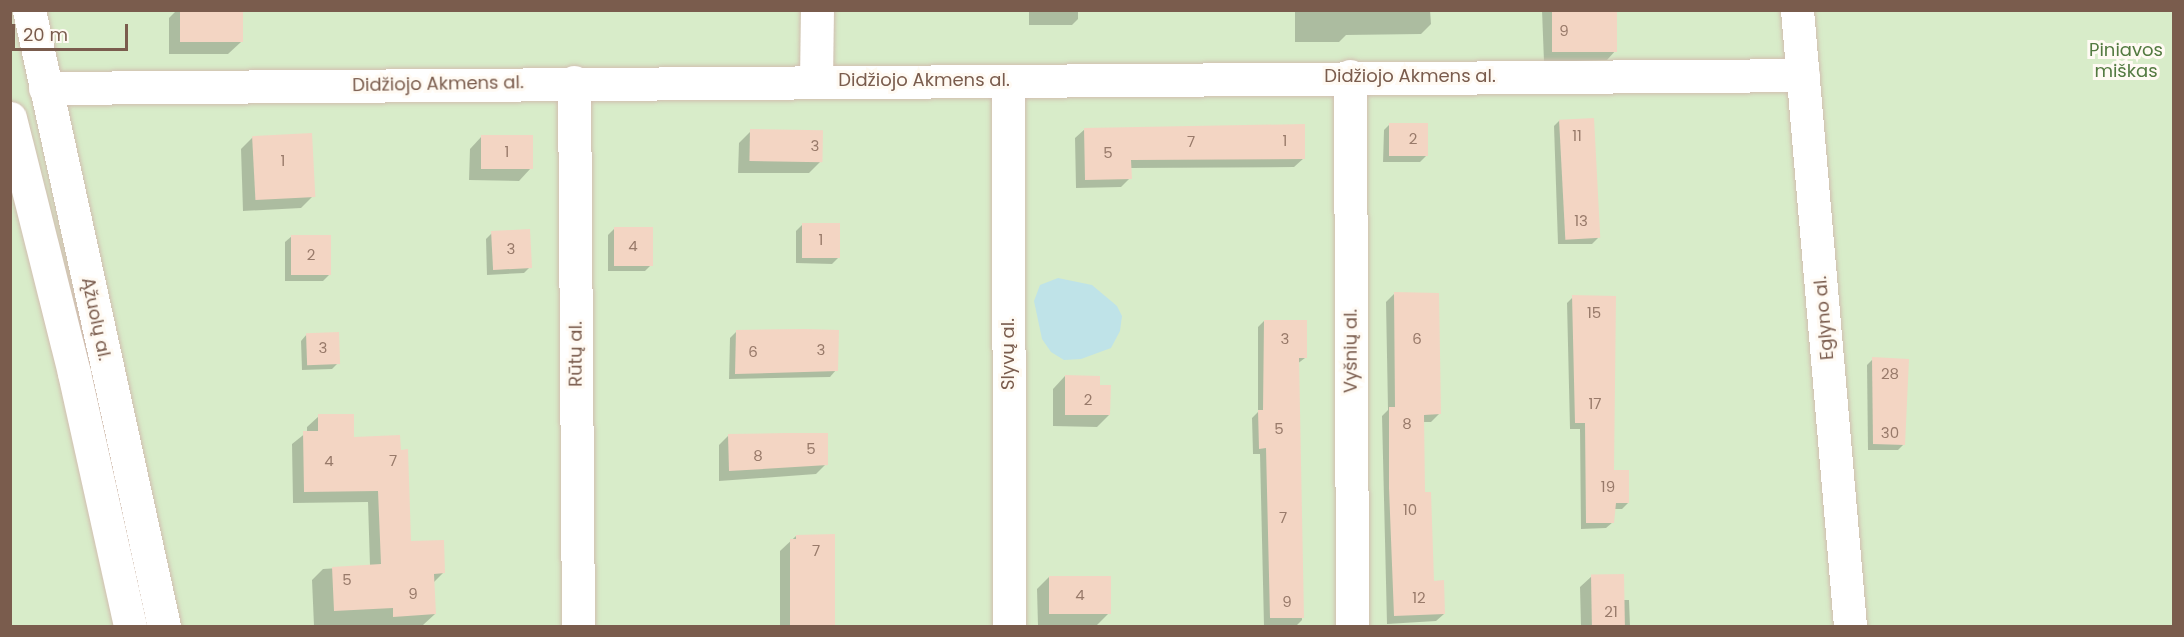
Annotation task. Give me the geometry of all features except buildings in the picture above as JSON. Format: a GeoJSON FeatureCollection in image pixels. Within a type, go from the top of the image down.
{"type":"FeatureCollection","features":[{"type":"Feature","properties":{"kind":"street","name":"Ąžuolų al."},"geometry":{"type":"LineString","coordinates":[[29,10],[164,627]]}},
{"type":"Feature","properties":{"kind":"street"},"geometry":{"type":"LineString","coordinates":[[816,80],[817,10]]}},
{"type":"Feature","properties":{"kind":"street","name":"Eglyno al."},"geometry":{"type":"LineString","coordinates":[[1797,10],[1850,627]]}},
{"type":"Feature","properties":{"kind":"street","name":"Didžiojo Akmens al."},"geometry":{"type":"LineString","coordinates":[[45,88],[816,80],[1008,81],[1350,76],[1803,75]]}},
{"type":"Feature","properties":{"kind":"street","name":"Vyšnių al."},"geometry":{"type":"LineString","coordinates":[[1350,76],[1352,627]]}},
{"type":"Feature","properties":{"kind":"street","name":"Slyvų al."},"geometry":{"type":"LineString","coordinates":[[1008,81],[1009,627]]}},
{"type":"Feature","properties":{"kind":"street","name":"Rūtų al."},"geometry":{"type":"LineString","coordinates":[[574,82],[578,627]]}},
{"type":"Feature","properties":{"kind":"street"},"geometry":{"type":"LineString","coordinates":[[10,118],[74,373],[130,627]]}},
{"type":"Feature","properties":{"kind":"green space","name":"Piniavos miškas"},"geometry":{"type":"Polygon","coordinates":[[[10,11],[2173,11],[2173,626],[10,626],[10,11]]]}},
{"type":"Feature","properties":{"kind":"water"},"geometry":{"type":"Polygon","coordinates":[[[1058,278],[1092,285],[1117,306],[1122,316],[1120,331],[1111,348],[1081,359],[1064,360],[1051,352],[1042,339],[1034,301],[1040,285],[1058,278]]]}}]}
